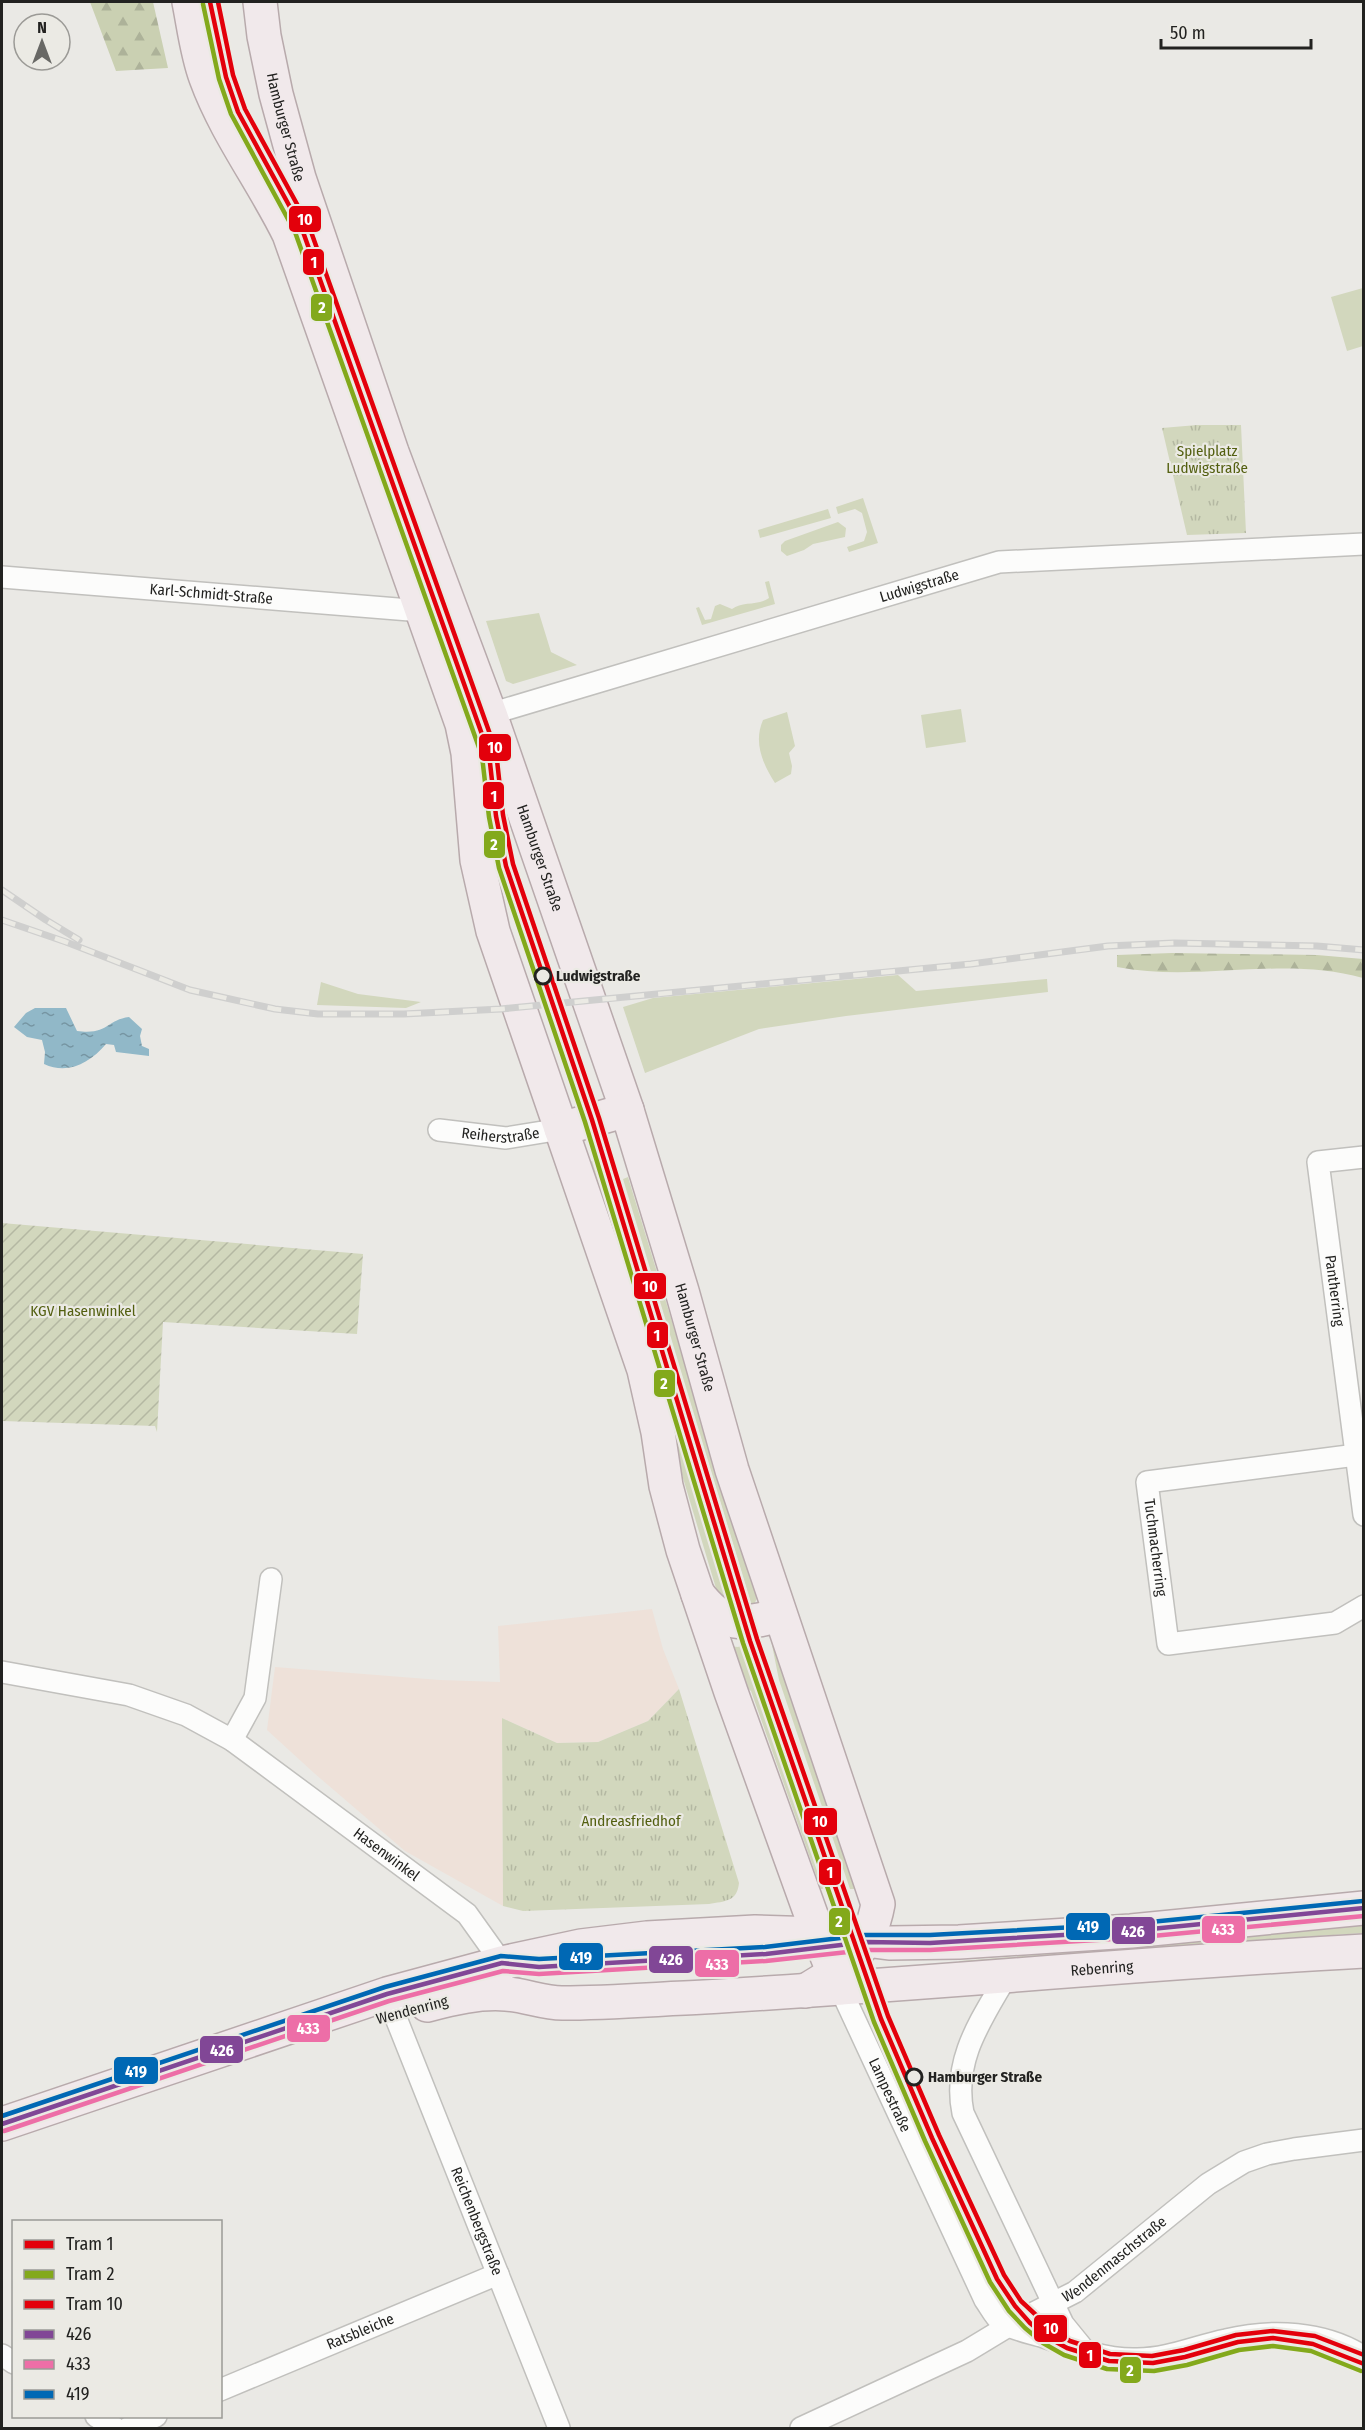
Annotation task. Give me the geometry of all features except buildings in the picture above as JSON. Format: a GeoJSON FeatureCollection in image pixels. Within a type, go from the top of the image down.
{"type":"FeatureCollection","features":[{"type":"Feature","properties":{"kind":"main road"},"geometry":{"type":"LineString","coordinates":[[189,2],[206,78],[225,120],[270,196],[289,234],[462,724],[468,753],[477,860],[493,932],[644,1370],[658,1432],[666,1486],[683,1550],[731,1692],[837,1981]]}},
{"type":"Feature","properties":{"kind":"main road","name":"Hamburger Straße"},"geometry":{"type":"LineString","coordinates":[[260,2],[264,36],[276,94],[306,199],[392,452],[490,714],[627,1110],[682,1291],[732,1470],[878,1904]]}},
{"type":"Feature","properties":{"kind":"main road"},"geometry":{"type":"LineString","coordinates":[[561,1129],[627,1110]]}},
{"type":"Feature","properties":{"kind":"main road"},"geometry":{"type":"LineString","coordinates":[[698,1593],[716,1614],[728,1621],[755,1622],[780,1615]]}},
{"type":"Feature","properties":{"kind":"main road"},"geometry":{"type":"LineString","coordinates":[[837,1981],[866,1942],[873,1926],[878,1904],[930,1943]]}},
{"type":"Feature","properties":{"kind":"main road"},"geometry":{"type":"LineString","coordinates":[[818,1934],[866,1942],[930,1943],[1131,1931],[1364,1908]]}},
{"type":"Feature","properties":{"kind":"main road","name":"Wendenring"},"geometry":{"type":"LineString","coordinates":[[2,2144],[394,2013],[462,1996],[581,1946],[647,1938],[755,1932],[818,1934]]}},
{"type":"Feature","properties":{"kind":"main road"},"geometry":{"type":"LineString","coordinates":[[901,1971],[930,1943]]}},
{"type":"Feature","properties":{"kind":"main road","name":"Rebenring"},"geometry":{"type":"LineString","coordinates":[[837,1981],[901,1971],[1007,1975],[1364,1951]]}},
{"type":"Feature","properties":{"kind":"main road","name":"Wendenring"},"geometry":{"type":"LineString","coordinates":[[2,2124],[387,1995],[505,1978],[552,2002],[579,2003],[805,1991],[837,1981]]}},
{"type":"Feature","properties":{"kind":"street","name":"Ludwigstraße"},"geometry":{"type":"LineString","coordinates":[[490,714],[999,562],[1364,544]]}},
{"type":"Feature","properties":{"kind":"street","name":"Karl-Schmidt-Straße"},"geometry":{"type":"LineString","coordinates":[[2,576],[422,611]]}},
{"type":"Feature","properties":{"kind":"street","name":"Reiherstraße"},"geometry":{"type":"LineString","coordinates":[[439,1130],[506,1138],[561,1129]]}},
{"type":"Feature","properties":{"kind":"street","name":"Pantherring"},"geometry":{"type":"LineString","coordinates":[[1359,1455],[1318,1162],[1364,1157]]}},
{"type":"Feature","properties":{"kind":"street"},"geometry":{"type":"LineString","coordinates":[[1359,1455],[1364,1515]]}},
{"type":"Feature","properties":{"kind":"street","name":"Tuchmacherring"},"geometry":{"type":"LineString","coordinates":[[1359,1455],[1147,1482],[1168,1644],[1335,1623],[1364,1606]]}},
{"type":"Feature","properties":{"kind":"street"},"geometry":{"type":"LineString","coordinates":[[232,1740],[255,1698],[271,1579]]}},
{"type":"Feature","properties":{"kind":"street","name":"Hasenwinkel"},"geometry":{"type":"LineString","coordinates":[[2,1672],[129,1695],[186,1715],[232,1740],[467,1914],[505,1978]]}},
{"type":"Feature","properties":{"kind":"street"},"geometry":{"type":"LineString","coordinates":[[1007,1975],[966,2050],[960,2100],[968,2123],[1063,2324],[1085,2351]]}},
{"type":"Feature","properties":{"kind":"street","name":"Lampestraße"},"geometry":{"type":"LineString","coordinates":[[837,1981],[985,2300],[1001,2322],[1010,2325]]}},
{"type":"Feature","properties":{"kind":"street","name":"Reichenbergstraße"},"geometry":{"type":"LineString","coordinates":[[394,2013],[559,2428]]}},
{"type":"Feature","properties":{"kind":"street","name":"Wendenmaschstraße"},"geometry":{"type":"LineString","coordinates":[[801,2428],[967,2351],[1086,2284],[1208,2184],[1244,2162],[1294,2149],[1364,2140]]}},
{"type":"Feature","properties":{"kind":"street","name":"Ratsbleiche"},"geometry":{"type":"LineString","coordinates":[[222,2389],[498,2274]]}},
{"type":"Feature","properties":{"kind":"street"},"geometry":{"type":"LineString","coordinates":[[1010,2325],[1085,2351],[1110,2357],[1158,2358],[1226,2340],[1280,2334],[1329,2341],[1364,2357]]}},
{"type":"Feature","properties":{"kind":"street"},"geometry":{"type":"LineString","coordinates":[[99,2418],[115,2428]]}},
{"type":"Feature","properties":{"kind":"street"},"geometry":{"type":"LineString","coordinates":[[128,2428],[151,2418]]}},
{"type":"Feature","properties":{"kind":"shaded area"},"geometry":{"type":"Polygon","coordinates":[[[652,1609],[663,1649],[679,1689],[648,1721],[598,1742],[557,1743],[502,1718],[503,1906],[405,1851],[267,1730],[275,1667],[440,1680],[500,1682],[498,1626],[652,1609]]]}},
{"type":"Feature","properties":{"kind":"green space"},"geometry":{"type":"Polygon","coordinates":[[[90,2],[153,2],[168,68],[116,71],[90,2]]]}},
{"type":"Feature","properties":{"kind":"green space"},"geometry":{"type":"Polygon","coordinates":[[[1363,288],[1363,346],[1347,351],[1331,297],[1363,288]]]}},
{"type":"Feature","properties":{"kind":"green space","name":"Spielplatz Ludwigstraße"},"geometry":{"type":"Polygon","coordinates":[[[1241,425],[1246,533],[1187,535],[1162,428],[1241,425]]]}},
{"type":"Feature","properties":{"kind":"green space"},"geometry":{"type":"Polygon","coordinates":[[[863,498],[878,543],[849,552],[847,547],[864,541],[867,532],[862,513],[855,509],[838,514],[836,507],[863,498]]]}},
{"type":"Feature","properties":{"kind":"green space"},"geometry":{"type":"Polygon","coordinates":[[[828,509],[831,518],[760,538],[758,530],[828,509]]]}},
{"type":"Feature","properties":{"kind":"green space"},"geometry":{"type":"Polygon","coordinates":[[[838,522],[846,528],[845,537],[813,544],[787,556],[781,551],[781,545],[785,541],[838,522]]]}},
{"type":"Feature","properties":{"kind":"green space"},"geometry":{"type":"Polygon","coordinates":[[[769,581],[775,604],[702,625],[696,608],[699,607],[705,620],[711,619],[715,606],[720,604],[732,609],[740,605],[760,602],[769,598],[765,582],[769,581]]]}},
{"type":"Feature","properties":{"kind":"green space"},"geometry":{"type":"Polygon","coordinates":[[[539,613],[551,652],[577,665],[513,684],[506,681],[486,621],[539,613]]]}},
{"type":"Feature","properties":{"kind":"green space"},"geometry":{"type":"Polygon","coordinates":[[[961,709],[966,742],[926,748],[921,715],[961,709]]]}},
{"type":"Feature","properties":{"kind":"green space"},"geometry":{"type":"Polygon","coordinates":[[[787,712],[795,746],[789,753],[791,774],[775,783],[761,753],[760,729],[763,720],[787,712]]]}},
{"type":"Feature","properties":{"kind":"green space"},"geometry":{"type":"Polygon","coordinates":[[[1172,953],[1317,955],[1363,959],[1363,978],[1302,969],[1178,972],[1117,967],[1117,955],[1172,953]]]}},
{"type":"Feature","properties":{"kind":"green space"},"geometry":{"type":"Polygon","coordinates":[[[898,975],[916,991],[1047,979],[1048,992],[846,1016],[759,1029],[645,1073],[623,1007],[653,998],[898,975]]]}},
{"type":"Feature","properties":{"kind":"green space"},"geometry":{"type":"Polygon","coordinates":[[[321,982],[358,994],[421,1002],[406,1008],[317,1005],[321,982]]]}},
{"type":"Feature","properties":{"kind":"green space"},"geometry":{"type":"Polygon","coordinates":[[[596,1156],[734,1611],[718,1595],[589,1164],[596,1156]]]}},
{"type":"Feature","properties":{"kind":"green space"},"geometry":{"type":"Polygon","coordinates":[[[628,1177],[720,1479],[760,1591],[752,1606],[623,1179],[628,1177]]]}},
{"type":"Feature","properties":{"kind":"green space","name":"KGV Hasenwinkel"},"geometry":{"type":"Polygon","coordinates":[[[2,1223],[363,1254],[357,1334],[163,1322],[157,1432],[155,1426],[2,1421],[2,1223]]]}},
{"type":"Feature","properties":{"kind":"green space"},"geometry":{"type":"Polygon","coordinates":[[[770,1635],[862,1889],[850,1889],[779,1680],[770,1635]]]}},
{"type":"Feature","properties":{"kind":"green space"},"geometry":{"type":"Polygon","coordinates":[[[746,1644],[827,1888],[821,1889],[751,1691],[742,1684],[727,1646],[738,1647],[746,1644]]]}},
{"type":"Feature","properties":{"kind":"green space","name":"Andreasfriedhof"},"geometry":{"type":"Polygon","coordinates":[[[679,1689],[739,1883],[736,1894],[729,1900],[709,1904],[523,1911],[503,1906],[502,1718],[557,1743],[598,1742],[648,1721],[679,1689]]]}},
{"type":"Feature","properties":{"kind":"green space"},"geometry":{"type":"Polygon","coordinates":[[[1363,1918],[1363,1933],[1227,1942],[962,1967],[959,1961],[1125,1948],[1252,1929],[1363,1918]]]}},
{"type":"Feature","properties":{"kind":"water"},"geometry":{"type":"Polygon","coordinates":[[[35,1008],[66,1008],[77,1031],[87,1032],[101,1029],[129,1017],[142,1029],[140,1036],[142,1046],[149,1049],[149,1056],[116,1052],[114,1045],[106,1044],[86,1062],[70,1068],[44,1064],[45,1052],[42,1040],[27,1037],[14,1027],[26,1013],[35,1008]]]}},
{"type":"Feature","properties":{"kind":"railway"},"geometry":{"type":"LineString","coordinates":[[2,890],[79,940]]}},
{"type":"Feature","properties":{"kind":"railway"},"geometry":{"type":"LineString","coordinates":[[2,920],[190,990],[275,1009],[318,1014],[404,1014],[501,1009],[971,964],[1108,946],[1174,943],[1317,946],[1364,950]]}},
{"type":"Feature","properties":{"kind":"tram line","name":"1"},"geometry":{"type":"LineString","coordinates":[[210,2],[226,77],[238,112],[302,229],[489,754],[496,816],[506,866],[592,1120],[750,1641],[881,2019],[932,2138],[997,2279],[1015,2306],[1047,2337],[1067,2348],[1109,2361],[1153,2363],[1185,2357],[1238,2342],[1273,2338],[1313,2344],[1364,2364]]}},
{"type":"Feature","properties":{"kind":"tram line","name":"10"},"geometry":{"type":"LineString","coordinates":[[218,2],[233,75],[245,109],[309,226],[496,751],[503,815],[513,864],[599,1118],[757,1639],[888,2016],[939,2135],[1004,2275],[1021,2301],[1052,2330],[1070,2341],[1110,2354],[1152,2356],[1184,2350],[1236,2335],[1273,2331],[1315,2336],[1364,2355]]}},
{"type":"Feature","properties":{"kind":"tram line","name":"2"},"geometry":{"type":"LineString","coordinates":[[203,4],[219,79],[231,114],[295,232],[482,756],[489,817],[499,868],[585,1122],[743,1643],[874,2022],[925,2141],[990,2282],[1009,2311],[1043,2343],[1064,2355],[1107,2369],[1154,2371],[1187,2365],[1239,2350],[1273,2346],[1311,2351],[1361,2371]]}},
{"type":"Feature","properties":{"kind":"transit line","name":"419"},"geometry":{"type":"LineString","coordinates":[[2,2116],[385,1987],[501,1956],[539,1959],[765,1947],[865,1935],[930,1935],[1130,1924],[1363,1901]]}},
{"type":"Feature","properties":{"kind":"transit line","name":"426"},"geometry":{"type":"LineString","coordinates":[[2,2124],[387,1994],[502,1963],[539,1967],[766,1954],[866,1942],[930,1943],[1131,1931],[1364,1908]]}},
{"type":"Feature","properties":{"kind":"transit line","name":"433"},"geometry":{"type":"LineString","coordinates":[[4,2131],[389,2001],[503,1971],[539,1974],[766,1961],[866,1950],[930,1950],[1131,1938],[1364,1916]]}},
{"type":"Feature","properties":{"kind":"place","name":"Ludwigstraße"},"geometry":{"type":"Point","coordinates":[543,976]}},
{"type":"Feature","properties":{"kind":"place","name":"Hamburger Straße"},"geometry":{"type":"Point","coordinates":[914,2077]}}]}
